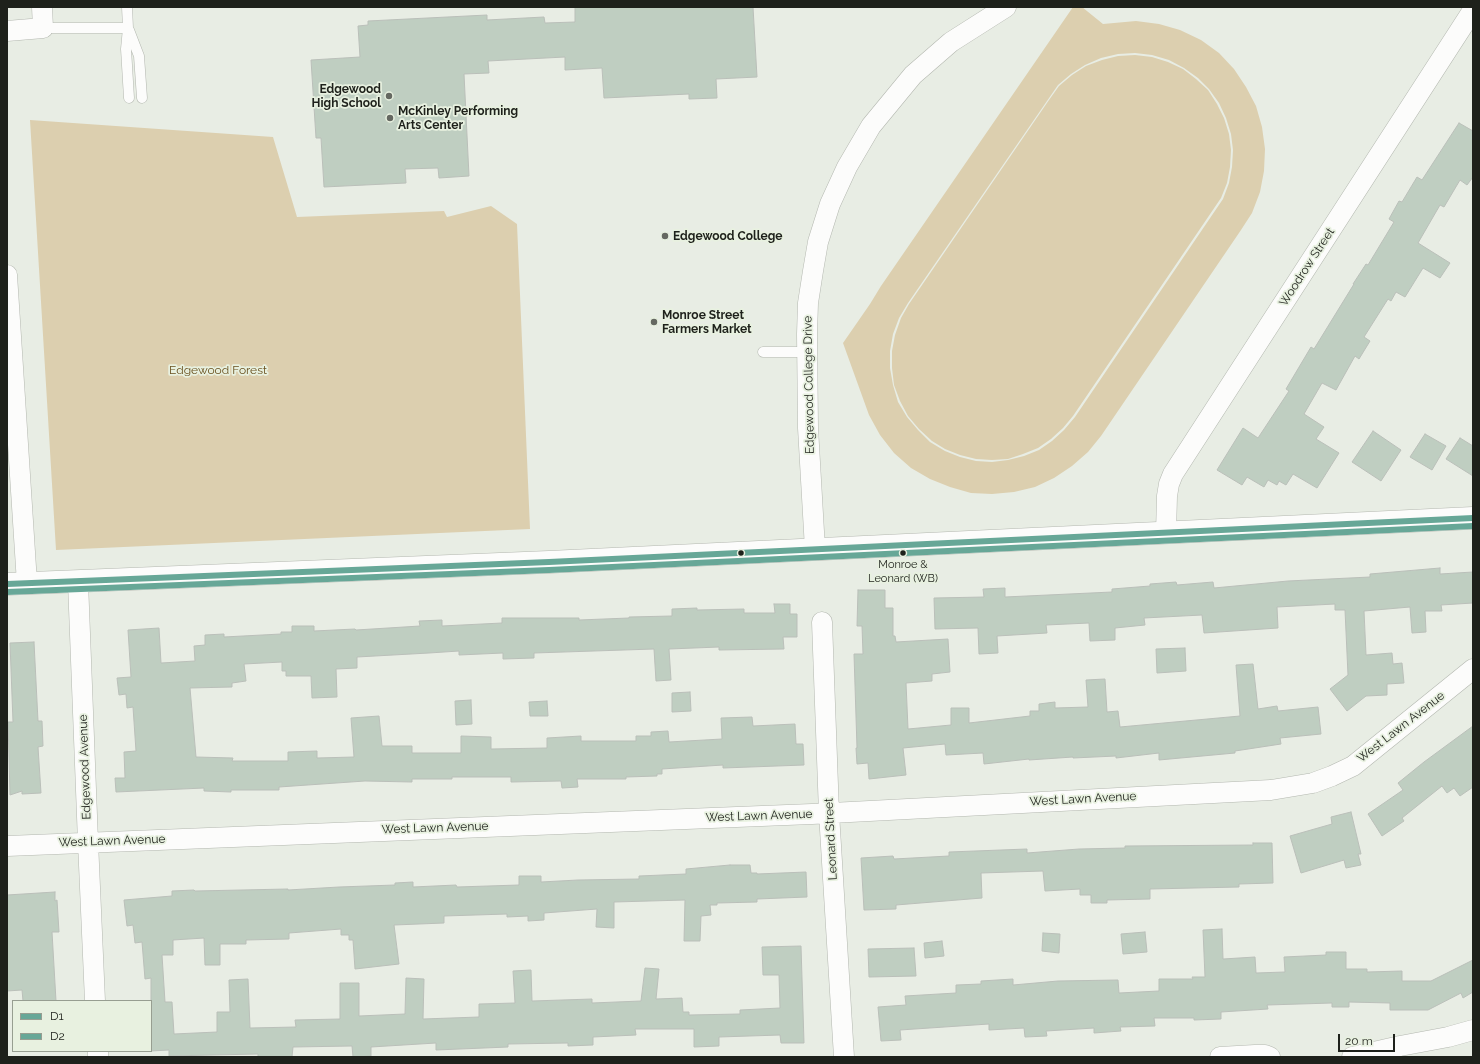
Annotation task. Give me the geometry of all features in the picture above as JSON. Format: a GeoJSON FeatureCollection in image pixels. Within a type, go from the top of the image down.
{"type":"FeatureCollection","features":[{"type":"Feature","properties":{"kind":"main road"},"geometry":{"type":"LineString","coordinates":[[17,583],[78,582],[815,550],[1473,518]]}},
{"type":"Feature","properties":{"kind":"street"},"geometry":{"type":"LineString","coordinates":[[7,31],[43,28],[42,7]]}},
{"type":"Feature","properties":{"kind":"street","name":"Edgewood College Drive"},"geometry":{"type":"LineString","coordinates":[[815,550],[808,428],[806,352],[808,303],[818,242],[830,204],[847,167],[871,126],[913,75],[951,42],[1006,7]]}},
{"type":"Feature","properties":{"kind":"street","name":"Woodrow Street"},"geometry":{"type":"LineString","coordinates":[[1166,533],[1167,496],[1169,484],[1173,474],[1473,10]]}},
{"type":"Feature","properties":{"kind":"street"},"geometry":{"type":"LineString","coordinates":[[7,275],[17,583]]}},
{"type":"Feature","properties":{"kind":"street","name":"Edgewood Avenue"},"geometry":{"type":"LineString","coordinates":[[78,582],[95,1000]]}},
{"type":"Feature","properties":{"kind":"street","name":"Leonard Street"},"geometry":{"type":"LineString","coordinates":[[822,622],[829,813],[844,1057]]}},
{"type":"Feature","properties":{"kind":"street","name":"West Lawn Avenue"},"geometry":{"type":"LineString","coordinates":[[7,846],[829,813],[1271,790],[1313,783],[1353,766],[1473,669]]}},
{"type":"Feature","properties":{"kind":"street"},"geometry":{"type":"LineString","coordinates":[[1352,1057],[1448,1037],[1473,1030]]}},
{"type":"Feature","properties":{"kind":"street"},"geometry":{"type":"LineString","coordinates":[[1220,1057],[1255,1055],[1270,1057]]}},
{"type":"Feature","properties":{"kind":"lane"},"geometry":{"type":"LineString","coordinates":[[127,7],[128,28],[126,49],[129,98]]}},
{"type":"Feature","properties":{"kind":"lane"},"geometry":{"type":"LineString","coordinates":[[43,28],[128,28]]}},
{"type":"Feature","properties":{"kind":"lane"},"geometry":{"type":"LineString","coordinates":[[128,28],[139,56],[142,98]]}},
{"type":"Feature","properties":{"kind":"lane"},"geometry":{"type":"LineString","coordinates":[[763,352],[806,352]]}},
{"type":"Feature","properties":{"kind":"green space"},"geometry":{"type":"Polygon","coordinates":[[[1073,7],[1082,7],[1103,24],[1136,21],[1159,24],[1180,30],[1201,40],[1219,53],[1234,69],[1256,106],[1262,127],[1265,149],[1264,171],[1260,192],[1252,213],[1101,436],[1088,452],[1072,466],[1054,478],[1035,487],[1014,492],[992,494],[971,493],[930,479],[911,468],[894,453],[880,435],[869,415],[843,343],[1073,7]],[[1135,53],[1118,54],[1101,58],[1085,65],[1058,85],[899,318],[893,334],[890,351],[890,368],[898,402],[907,417],[918,430],[930,442],[945,451],[976,461],[992,462],[1024,456],[1039,450],[1052,441],[1075,417],[1223,199],[1229,183],[1233,150],[1231,134],[1219,103],[1209,89],[1198,78],[1169,60],[1152,55],[1135,53]]]}},
{"type":"Feature","properties":{"kind":"green space"},"geometry":{"type":"Polygon","coordinates":[[[1135,55],[1152,57],[1183,69],[1208,90],[1217,104],[1224,118],[1229,134],[1231,150],[1227,183],[1221,198],[1073,416],[1051,439],[1038,448],[1008,459],[976,459],[945,449],[932,441],[908,416],[894,385],[892,351],[895,335],[901,318],[909,304],[1059,86],[1086,66],[1118,56],[1135,55]]]}},
{"type":"Feature","properties":{"kind":"green space","name":"Edgewood Forest"},"geometry":{"type":"Polygon","coordinates":[[[30,120],[273,137],[297,217],[444,211],[447,217],[491,206],[517,224],[530,529],[56,550],[30,120]]]}},
{"type":"Feature","properties":{"kind":"building","name":"Edgewood High School"},"geometry":{"type":"Polygon","coordinates":[[[575,7],[753,7],[757,77],[716,79],[717,98],[689,99],[689,94],[604,98],[602,68],[565,70],[565,57],[488,61],[489,73],[464,74],[469,176],[439,178],[438,168],[405,169],[406,183],[324,187],[321,138],[316,138],[311,60],[360,57],[358,26],[368,25],[368,21],[487,15],[487,20],[544,17],[545,23],[575,22],[575,7]]]}},
{"type":"Feature","properties":{"kind":"building"},"geometry":{"type":"Polygon","coordinates":[[[1459,123],[1473,131],[1473,177],[1467,185],[1460,180],[1444,207],[1440,205],[1418,243],[1450,263],[1440,278],[1423,268],[1405,297],[1396,292],[1391,301],[1388,299],[1364,337],[1370,341],[1359,359],[1355,356],[1336,390],[1322,383],[1304,414],[1324,427],[1316,439],[1339,453],[1317,488],[1293,474],[1286,485],[1279,481],[1277,485],[1268,480],[1264,487],[1247,477],[1242,485],[1217,470],[1243,428],[1258,438],[1289,391],[1286,389],[1311,347],[1314,349],[1353,284],[1366,264],[1368,265],[1394,222],[1389,219],[1399,201],[1402,202],[1417,177],[1422,180],[1459,123]]]}},
{"type":"Feature","properties":{"kind":"building"},"geometry":{"type":"Polygon","coordinates":[[[1373,431],[1401,450],[1381,481],[1352,462],[1373,431]]]}},
{"type":"Feature","properties":{"kind":"building"},"geometry":{"type":"Polygon","coordinates":[[[1425,434],[1446,446],[1432,470],[1410,457],[1425,434]]]}},
{"type":"Feature","properties":{"kind":"building"},"geometry":{"type":"Polygon","coordinates":[[[1460,438],[1473,446],[1473,476],[1446,459],[1460,438]]]}},
{"type":"Feature","properties":{"kind":"building"},"geometry":{"type":"Polygon","coordinates":[[[1440,568],[1440,574],[1473,572],[1473,603],[1441,605],[1442,611],[1425,611],[1426,632],[1412,633],[1410,607],[1364,611],[1366,655],[1392,653],[1393,664],[1402,663],[1404,683],[1387,684],[1387,695],[1366,696],[1347,711],[1330,689],[1348,675],[1345,610],[1335,610],[1335,604],[1277,607],[1278,628],[1204,633],[1202,615],[1144,618],[1145,625],[1115,628],[1115,640],[1090,641],[1089,623],[1046,625],[1047,633],[997,636],[998,653],[979,654],[978,628],[935,629],[934,598],[984,597],[983,589],[1005,588],[1005,597],[1112,592],[1112,589],[1176,582],[1177,585],[1213,582],[1214,588],[1288,581],[1370,577],[1370,574],[1440,568]]]}},
{"type":"Feature","properties":{"kind":"building"},"geometry":{"type":"Polygon","coordinates":[[[858,590],[885,590],[885,608],[893,608],[893,636],[895,636],[896,642],[948,639],[950,672],[932,674],[932,681],[906,683],[908,729],[951,725],[951,708],[969,708],[969,723],[1030,716],[1030,711],[1039,711],[1039,704],[1055,702],[1055,708],[1088,707],[1086,680],[1105,679],[1107,712],[1118,711],[1120,727],[1240,716],[1236,665],[1253,664],[1258,709],[1277,706],[1278,711],[1318,707],[1321,734],[1280,738],[1281,744],[1235,751],[1235,753],[1159,760],[1159,753],[1116,758],[1116,756],[1029,759],[984,764],[983,753],[946,755],[945,744],[903,748],[906,775],[869,779],[868,763],[857,764],[856,748],[854,654],[863,654],[862,626],[857,626],[858,590]]]}},
{"type":"Feature","properties":{"kind":"building"},"geometry":{"type":"Polygon","coordinates":[[[774,604],[790,604],[790,614],[797,614],[797,637],[783,637],[784,649],[719,650],[719,647],[669,649],[671,680],[656,681],[654,649],[534,653],[534,658],[503,659],[503,653],[459,655],[459,651],[357,657],[357,668],[336,669],[337,697],[312,698],[311,676],[286,676],[286,671],[282,671],[282,662],[244,664],[246,681],[232,683],[232,687],[190,688],[196,757],[233,758],[232,761],[288,761],[288,752],[317,751],[317,758],[354,757],[351,718],[379,716],[382,746],[412,746],[412,753],[461,753],[461,736],[491,737],[491,749],[547,748],[547,738],[581,736],[581,741],[636,741],[636,736],[651,736],[651,732],[668,731],[669,742],[722,739],[721,718],[752,717],[753,726],[795,724],[796,744],[803,744],[804,765],[723,768],[723,765],[662,769],[662,774],[657,774],[657,776],[626,777],[626,779],[577,779],[578,787],[562,788],[561,781],[511,782],[511,777],[452,777],[452,779],[412,779],[412,782],[365,781],[279,787],[279,790],[231,790],[231,792],[204,791],[204,788],[116,792],[115,778],[125,778],[124,752],[136,751],[133,707],[127,708],[126,694],[119,695],[117,678],[131,677],[128,630],[159,628],[161,663],[195,661],[194,646],[205,645],[205,635],[224,634],[224,637],[281,634],[281,632],[292,632],[292,626],[314,626],[314,631],[420,626],[419,621],[442,620],[442,626],[502,623],[502,618],[579,618],[579,620],[629,618],[672,616],[672,609],[697,608],[697,610],[744,609],[744,613],[775,613],[774,604]]]}},
{"type":"Feature","properties":{"kind":"building"},"geometry":{"type":"Polygon","coordinates":[[[34,642],[38,721],[42,721],[43,746],[38,747],[41,793],[22,794],[22,791],[10,795],[8,722],[13,722],[10,643],[34,642]]]}},
{"type":"Feature","properties":{"kind":"building"},"geometry":{"type":"Polygon","coordinates":[[[1185,648],[1186,671],[1157,673],[1156,649],[1185,648]]]}},
{"type":"Feature","properties":{"kind":"building"},"geometry":{"type":"Polygon","coordinates":[[[690,692],[691,711],[672,712],[672,693],[690,692]]]}},
{"type":"Feature","properties":{"kind":"building"},"geometry":{"type":"Polygon","coordinates":[[[471,700],[472,724],[456,725],[455,701],[471,700]]]}},
{"type":"Feature","properties":{"kind":"building"},"geometry":{"type":"Polygon","coordinates":[[[547,701],[548,716],[530,716],[529,702],[547,701]]]}},
{"type":"Feature","properties":{"kind":"building"},"geometry":{"type":"Polygon","coordinates":[[[1473,726],[1473,787],[1460,796],[1454,788],[1447,793],[1442,786],[1402,818],[1404,821],[1382,836],[1368,814],[1403,790],[1398,783],[1473,726]]]}},
{"type":"Feature","properties":{"kind":"building"},"geometry":{"type":"Polygon","coordinates":[[[1351,812],[1361,854],[1358,854],[1361,865],[1346,868],[1344,860],[1301,873],[1290,836],[1332,824],[1331,817],[1351,812]]]}},
{"type":"Feature","properties":{"kind":"building"},"geometry":{"type":"Polygon","coordinates":[[[1253,843],[1272,843],[1273,883],[1239,884],[1239,887],[1150,889],[1150,899],[1107,900],[1107,903],[1091,903],[1091,895],[1080,895],[1080,889],[1045,891],[1043,871],[981,873],[982,898],[896,905],[896,909],[864,910],[861,858],[893,856],[894,859],[949,856],[949,852],[1027,849],[1027,853],[1079,849],[1125,848],[1125,846],[1253,845],[1253,843]]]}},
{"type":"Feature","properties":{"kind":"building"},"geometry":{"type":"Polygon","coordinates":[[[730,865],[750,865],[751,873],[757,874],[806,872],[807,897],[757,899],[757,902],[717,903],[717,905],[710,905],[711,915],[701,916],[700,941],[684,941],[685,900],[614,902],[614,928],[596,927],[597,909],[544,913],[544,920],[528,921],[528,916],[507,917],[507,914],[444,916],[444,923],[394,925],[399,964],[355,969],[353,940],[349,940],[349,935],[341,935],[341,929],[289,933],[289,939],[246,940],[246,944],[220,944],[220,965],[205,965],[204,938],[173,940],[173,955],[162,955],[165,1002],[172,1002],[174,1034],[217,1032],[217,1012],[230,1012],[229,980],[248,979],[250,1028],[296,1027],[295,1020],[340,1019],[340,983],[359,983],[359,1016],[405,1014],[406,978],[424,979],[423,1019],[479,1017],[479,1004],[515,1003],[513,971],[531,970],[532,1001],[592,999],[592,1003],[641,1001],[645,968],[659,969],[656,999],[682,998],[683,1012],[689,1012],[689,1015],[740,1014],[740,1010],[780,1008],[779,975],[763,975],[762,947],[801,946],[804,1043],[781,1043],[780,1035],[719,1037],[719,1046],[694,1047],[694,1029],[635,1029],[636,1035],[593,1037],[593,1045],[568,1046],[568,1043],[508,1044],[508,1047],[436,1050],[436,1043],[371,1047],[371,1056],[356,1057],[353,1057],[352,1046],[293,1047],[292,1057],[258,1057],[258,1054],[169,1056],[169,1050],[152,1051],[151,978],[145,979],[142,942],[135,943],[133,925],[127,926],[124,900],[172,896],[172,891],[194,890],[288,890],[395,885],[395,883],[413,882],[413,887],[519,885],[519,876],[541,876],[541,882],[639,879],[639,876],[686,874],[686,869],[730,865]]]}},
{"type":"Feature","properties":{"kind":"building"},"geometry":{"type":"Polygon","coordinates":[[[55,892],[59,932],[52,932],[56,1000],[23,1000],[22,990],[7,991],[7,895],[55,892]]]}},
{"type":"Feature","properties":{"kind":"building"},"geometry":{"type":"Polygon","coordinates":[[[1222,929],[1223,959],[1255,957],[1256,973],[1285,972],[1284,957],[1326,955],[1326,952],[1346,952],[1346,969],[1367,969],[1367,972],[1402,971],[1402,981],[1431,981],[1473,960],[1473,992],[1463,998],[1461,993],[1428,1010],[1390,1010],[1390,1003],[1349,1002],[1349,1007],[1332,1007],[1332,1003],[1267,1005],[1268,1009],[1221,1012],[1221,1019],[1194,1020],[1194,1018],[1154,1018],[1155,1026],[1120,1027],[1121,1031],[1094,1033],[1094,1028],[1046,1031],[1047,1036],[1025,1037],[1024,1028],[989,1030],[989,1024],[900,1030],[901,1040],[881,1041],[878,1007],[906,1005],[905,996],[956,993],[956,985],[981,984],[981,981],[1013,979],[1013,985],[1058,981],[1118,980],[1119,993],[1159,991],[1159,979],[1193,979],[1192,977],[1205,977],[1203,930],[1222,929]]]}},
{"type":"Feature","properties":{"kind":"building"},"geometry":{"type":"Polygon","coordinates":[[[1145,932],[1147,952],[1123,954],[1121,934],[1145,932]]]}},
{"type":"Feature","properties":{"kind":"building"},"geometry":{"type":"Polygon","coordinates":[[[1043,933],[1060,934],[1059,953],[1042,951],[1043,933]]]}},
{"type":"Feature","properties":{"kind":"building"},"geometry":{"type":"Polygon","coordinates":[[[942,941],[944,956],[925,958],[924,943],[942,941]]]}},
{"type":"Feature","properties":{"kind":"building"},"geometry":{"type":"Polygon","coordinates":[[[914,948],[916,976],[869,977],[868,949],[914,948]]]}},
{"type":"Feature","properties":{"kind":"transit line","name":"D1"},"geometry":{"type":"LineString","coordinates":[[7,584],[549,562],[1473,518]]}},
{"type":"Feature","properties":{"kind":"transit line","name":"D2"},"geometry":{"type":"LineString","coordinates":[[7,592],[549,570],[1473,526]]}},
{"type":"Feature","properties":{"kind":"place","name":"Edgewood High School"},"geometry":{"type":"Point","coordinates":[389,96]}},
{"type":"Feature","properties":{"kind":"place","name":"McKinley Performing Arts Center"},"geometry":{"type":"Point","coordinates":[390,118]}},
{"type":"Feature","properties":{"kind":"place","name":"Edgewood College"},"geometry":{"type":"Point","coordinates":[665,236]}},
{"type":"Feature","properties":{"kind":"place","name":"Monroe Street Farmers Market"},"geometry":{"type":"Point","coordinates":[654,322]}},
{"type":"Feature","properties":{"kind":"place","name":"Monroe & Leonard (WB)"},"geometry":{"type":"Point","coordinates":[903,553]}}]}
